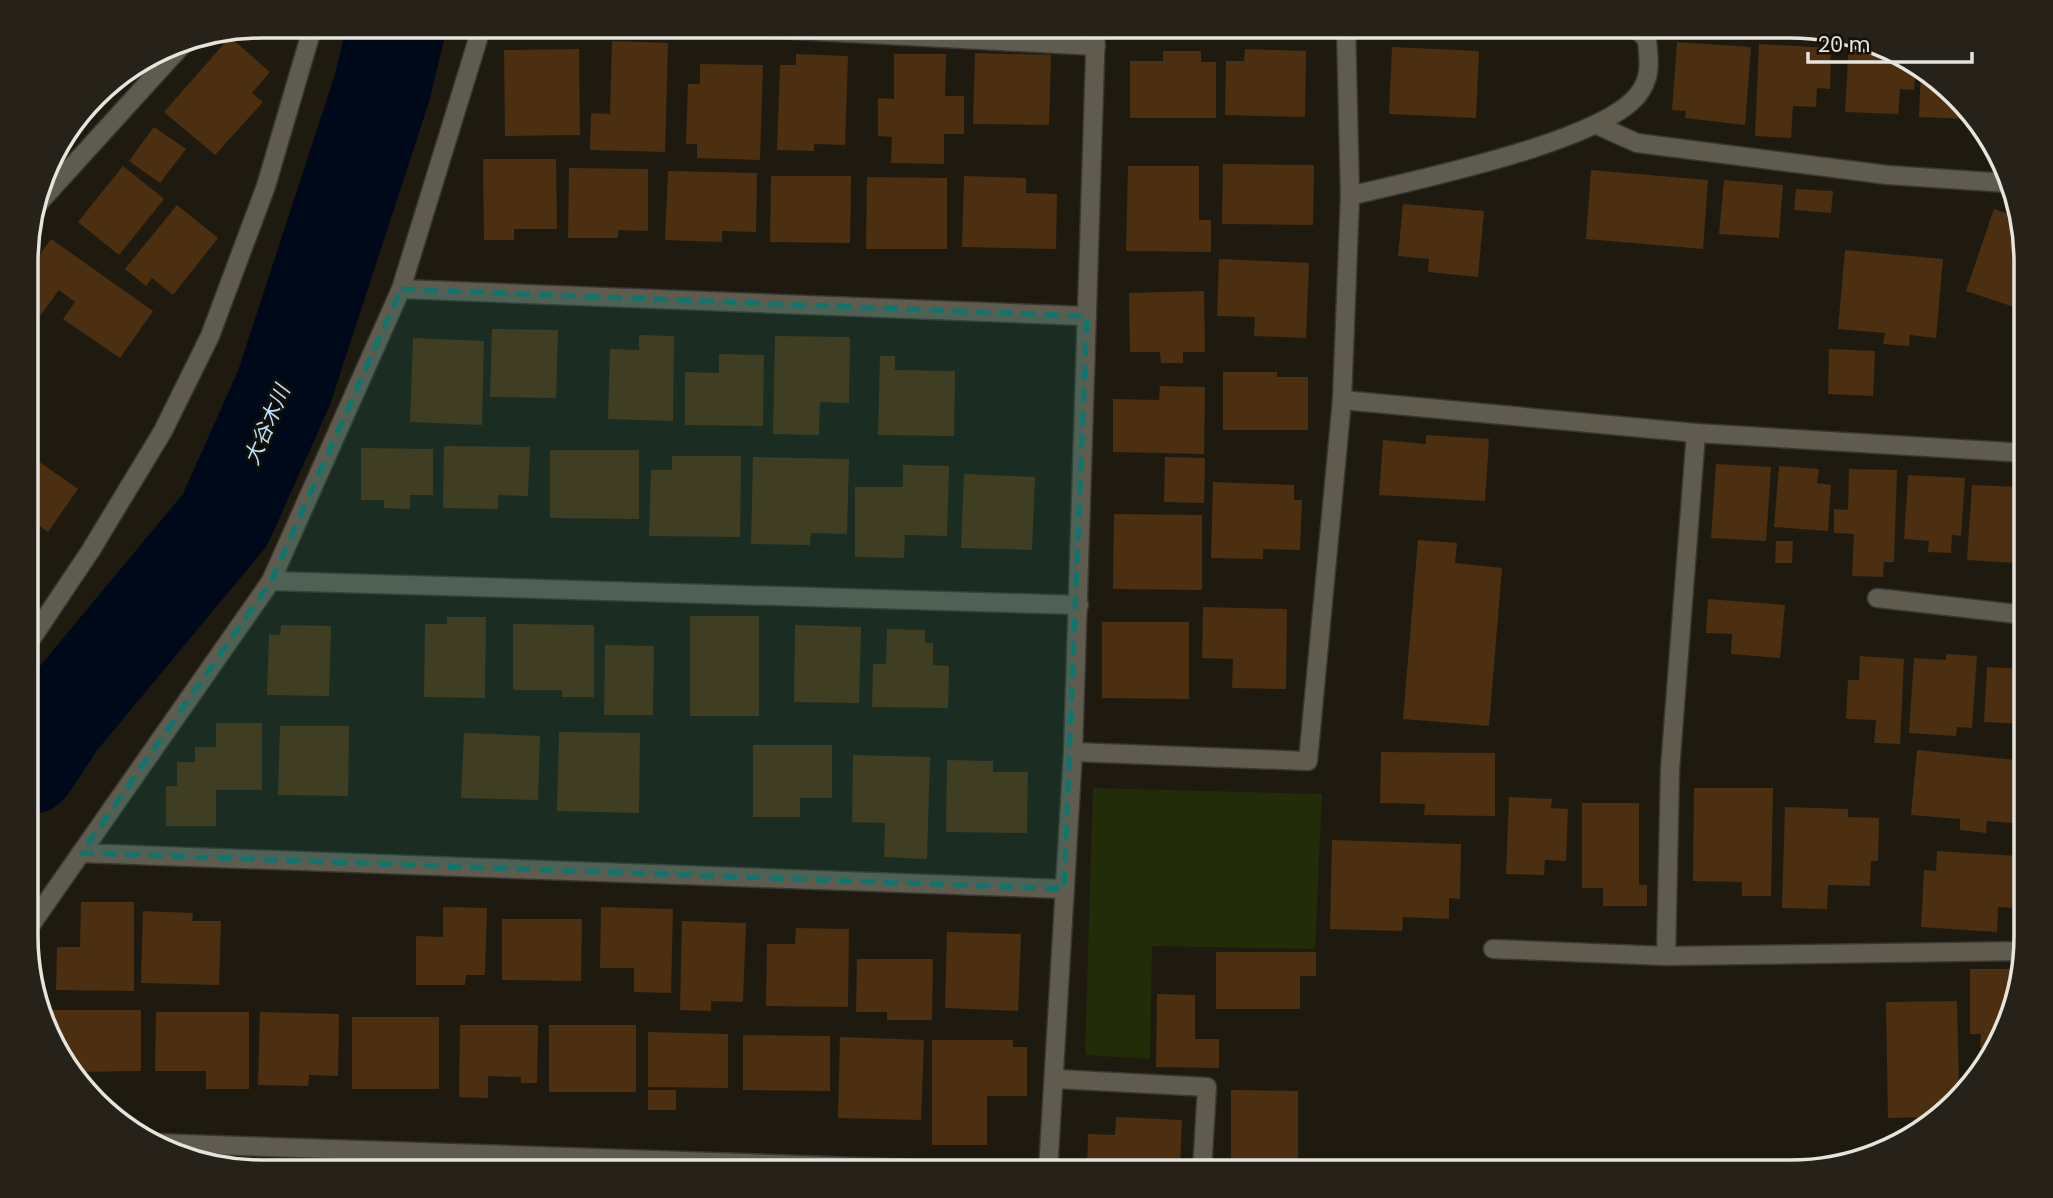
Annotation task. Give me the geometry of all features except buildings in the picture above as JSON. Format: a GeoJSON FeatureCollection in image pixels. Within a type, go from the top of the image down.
{"type":"FeatureCollection","features":[{"type":"Feature","properties":{"kind":"street"},"geometry":{"type":"LineString","coordinates":[[38,629],[91,550],[163,431],[210,336],[266,186],[309,38]]}},
{"type":"Feature","properties":{"kind":"street"},"geometry":{"type":"LineString","coordinates":[[38,915],[271,580],[401,289],[478,38]]}},
{"type":"Feature","properties":{"kind":"street"},"geometry":{"type":"LineString","coordinates":[[945,38],[1096,46]]}},
{"type":"Feature","properties":{"kind":"street"},"geometry":{"type":"LineString","coordinates":[[1049,1159],[1056,1079],[1073,752],[1096,38]]}},
{"type":"Feature","properties":{"kind":"street"},"geometry":{"type":"LineString","coordinates":[[1073,752],[1308,761],[1342,400],[1350,196],[1346,38]]}},
{"type":"Feature","properties":{"kind":"street"},"geometry":{"type":"LineString","coordinates":[[1350,196],[1472,166],[1597,125],[1637,96],[1650,74],[1645,38]]}},
{"type":"Feature","properties":{"kind":"street"},"geometry":{"type":"LineString","coordinates":[[50,190],[168,60]]}},
{"type":"Feature","properties":{"kind":"street"},"geometry":{"type":"LineString","coordinates":[[1597,125],[1637,143],[1888,175],[1999,182]]}},
{"type":"Feature","properties":{"kind":"street"},"geometry":{"type":"LineString","coordinates":[[401,289],[1087,316]]}},
{"type":"Feature","properties":{"kind":"street"},"geometry":{"type":"LineString","coordinates":[[1342,400],[1696,433],[2014,452]]}},
{"type":"Feature","properties":{"kind":"street"},"geometry":{"type":"LineString","coordinates":[[1666,956],[1670,769],[1696,433]]}},
{"type":"Feature","properties":{"kind":"street"},"geometry":{"type":"LineString","coordinates":[[271,580],[1079,605]]}},
{"type":"Feature","properties":{"kind":"street"},"geometry":{"type":"LineString","coordinates":[[1877,598],[2014,614]]}},
{"type":"Feature","properties":{"kind":"street"},"geometry":{"type":"LineString","coordinates":[[81,853],[1064,889]]}},
{"type":"Feature","properties":{"kind":"street"},"geometry":{"type":"LineString","coordinates":[[1493,949],[1666,956],[2014,951]]}},
{"type":"Feature","properties":{"kind":"street"},"geometry":{"type":"LineString","coordinates":[[1056,1079],[1207,1087],[1203,1159]]}},
{"type":"Feature","properties":{"kind":"street"},"geometry":{"type":"LineString","coordinates":[[182,1144],[665,1160]]}},
{"type":"Feature","properties":{"kind":"highlighted area"},"geometry":{"type":"Polygon","coordinates":[[[401,289],[1087,316],[1064,889],[81,853],[271,581],[401,289]]]}},
{"type":"Feature","properties":{"kind":"green space"},"geometry":{"type":"Polygon","coordinates":[[[1093,788],[1322,794],[1315,949],[1152,946],[1150,1059],[1085,1055],[1093,788]]]}},
{"type":"Feature","properties":{"kind":"waterway","name":"大谷木川"},"geometry":{"type":"LineString","coordinates":[[38,751],[57,722],[225,520],[284,388],[382,88],[394,38]]}}]}
